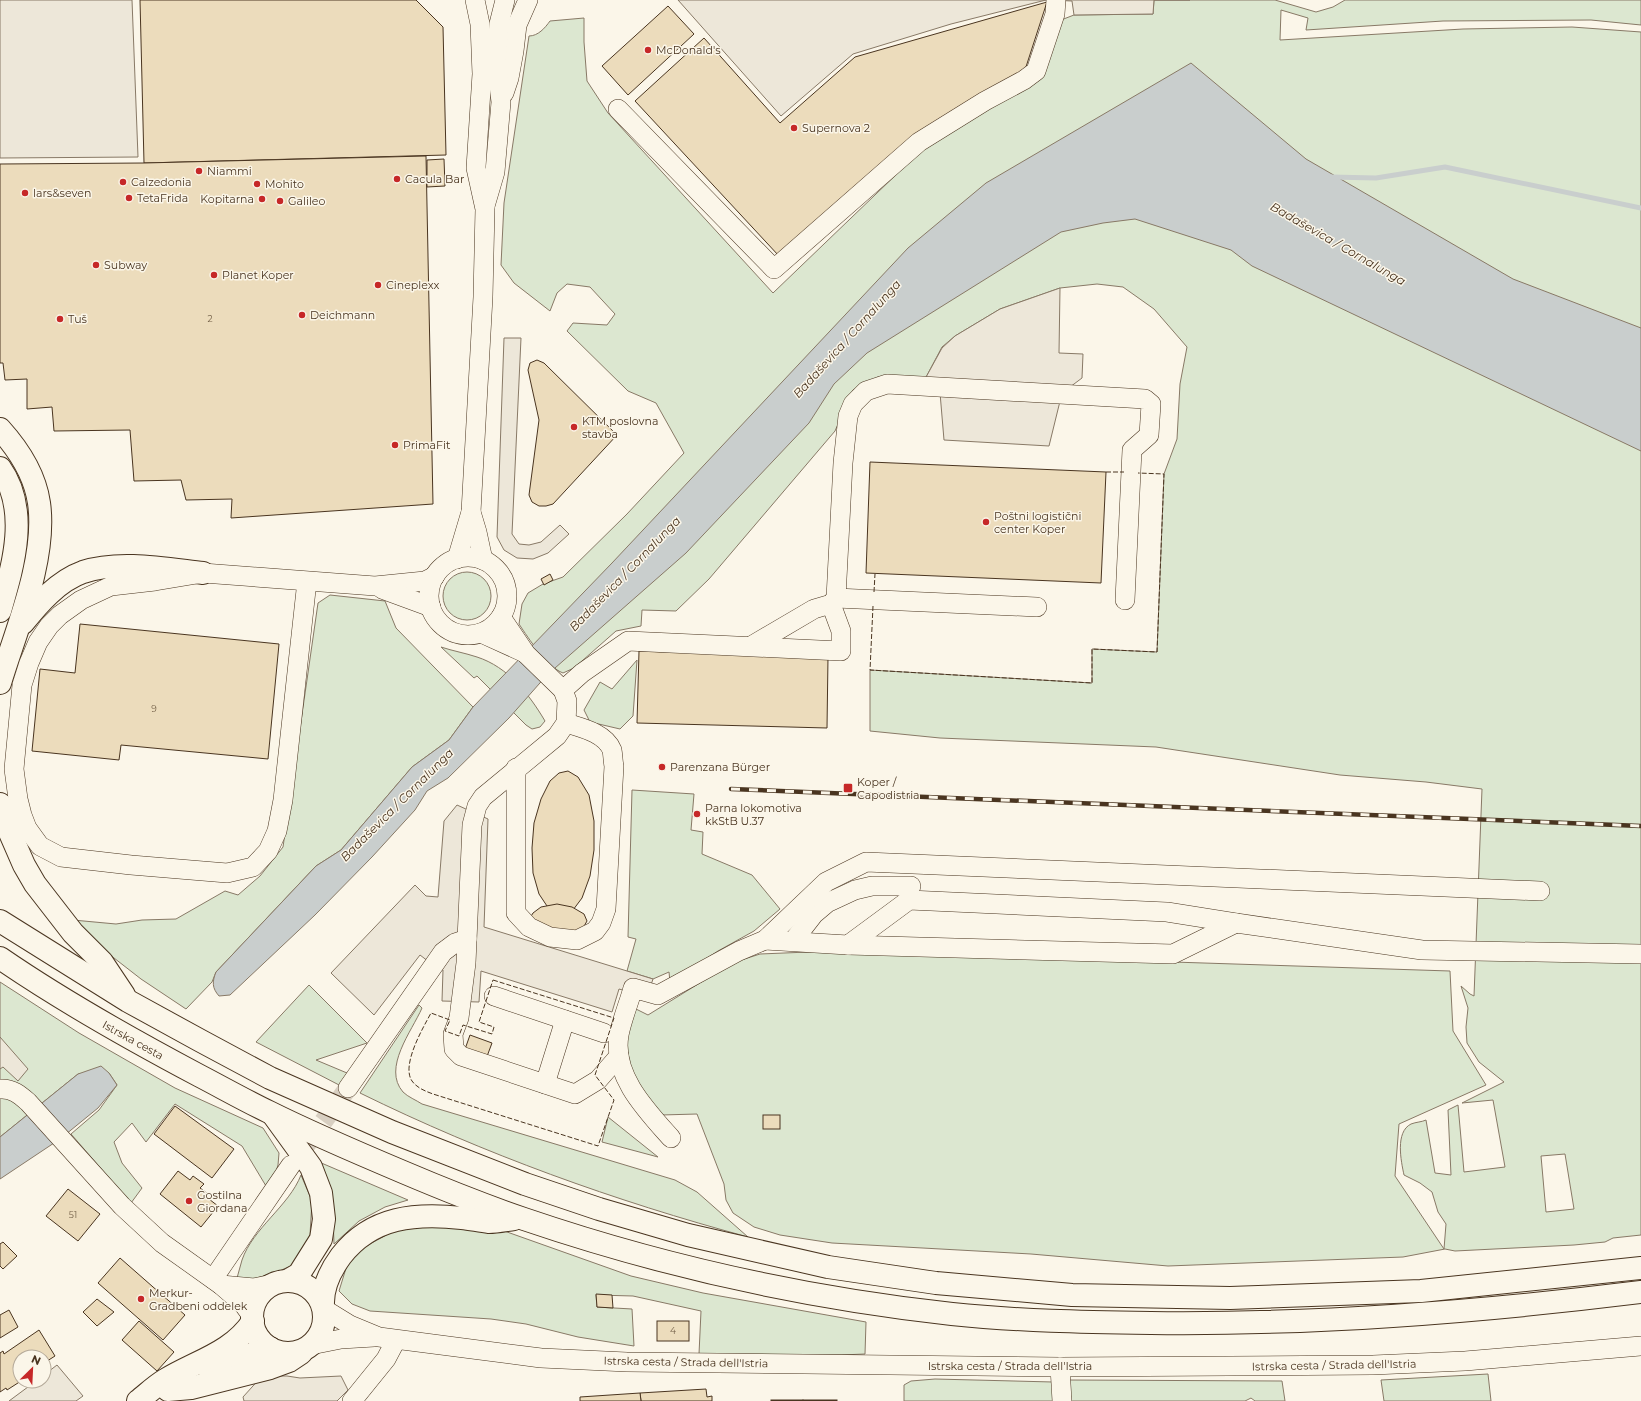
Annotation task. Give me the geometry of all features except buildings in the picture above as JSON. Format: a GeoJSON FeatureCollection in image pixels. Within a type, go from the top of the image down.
{"type":"FeatureCollection","features":[{"type":"Feature","properties":{"kind":"main road"},"geometry":{"type":"LineString","coordinates":[[0,429],[20,452],[33,479],[39,503],[40,528],[35,566],[19,627],[0,683]]}},
{"type":"Feature","properties":{"kind":"main road"},"geometry":{"type":"LineString","coordinates":[[0,468],[14,500],[17,526],[16,552],[0,612]]}},
{"type":"Feature","properties":{"kind":"main road"},"geometry":{"type":"LineString","coordinates":[[19,627],[44,598],[66,581],[83,572],[118,566],[148,567],[203,573]]}},
{"type":"Feature","properties":{"kind":"main road"},"geometry":{"type":"LineString","coordinates":[[0,804],[24,866],[35,884],[73,933],[102,962],[128,1001]]}},
{"type":"Feature","properties":{"kind":"main road"},"geometry":{"type":"LineString","coordinates":[[0,921],[128,1001],[270,1078],[392,1132],[518,1181],[599,1209],[688,1235],[828,1266],[936,1283],[1072,1295],[1230,1298],[1421,1291],[1641,1268]]}},
{"type":"Feature","properties":{"kind":"main road","name":"Istrska cesta"},"geometry":{"type":"LineString","coordinates":[[0,958],[26,976],[118,1032],[272,1114],[428,1182],[520,1218],[607,1246],[708,1272],[823,1296],[952,1314],[1064,1322],[1214,1324],[1420,1314],[1641,1292]]}},
{"type":"Feature","properties":{"kind":"main road"},"geometry":{"type":"LineString","coordinates":[[138,1401],[164,1381],[225,1350],[240,1337],[252,1318],[257,1298],[264,1290],[299,1274],[321,1239],[324,1219],[321,1193],[311,1168],[272,1114]]}},
{"type":"Feature","properties":{"kind":"main road"},"geometry":{"type":"LineString","coordinates":[[168,1390],[191,1388],[270,1368],[296,1357],[317,1339],[323,1326],[323,1296],[328,1278],[343,1254],[353,1242],[369,1231],[389,1221],[406,1216],[428,1215],[489,1222],[520,1218]]}},
{"type":"Feature","properties":{"kind":"main road"},"geometry":{"type":"LineString","coordinates":[[280,1283],[295,1282],[310,1288],[319,1299],[323,1308]]}},
{"type":"Feature","properties":{"kind":"main road"},"geometry":{"type":"LineString","coordinates":[[252,1318],[256,1333],[270,1348],[284,1353],[298,1352],[308,1347]]}},
{"type":"Feature","properties":{"kind":"main road"},"geometry":{"type":"LineString","coordinates":[[138,1401],[168,1390],[254,1353],[270,1348]]}},
{"type":"Feature","properties":{"kind":"street"},"geometry":{"type":"LineString","coordinates":[[475,0],[480,24],[482,74],[476,168],[485,209]]}},
{"type":"Feature","properties":{"kind":"street"},"geometry":{"type":"LineString","coordinates":[[457,559],[471,512],[485,209],[495,172],[501,102],[496,59],[499,24],[506,0]]}},
{"type":"Feature","properties":{"kind":"street"},"geometry":{"type":"LineString","coordinates":[[501,102],[509,78],[517,24],[528,0]]}},
{"type":"Feature","properties":{"kind":"street"},"geometry":{"type":"LineString","coordinates":[[618,109],[774,269],[919,142],[985,101],[1024,80],[1036,71],[1055,14],[1056,0]]}},
{"type":"Feature","properties":{"kind":"street"},"geometry":{"type":"LineString","coordinates":[[563,690],[582,673],[628,641],[841,651],[841,631],[834,601],[843,463],[848,416],[854,404],[866,391],[887,384],[1145,399],[1150,404],[1148,435],[1132,450],[1125,600]]}},
{"type":"Feature","properties":{"kind":"street"},"geometry":{"type":"LineString","coordinates":[[471,512],[483,560]]}},
{"type":"Feature","properties":{"kind":"street"},"geometry":{"type":"LineString","coordinates":[[307,581],[283,800],[277,831],[268,851],[253,867],[227,873],[161,868],[61,857],[40,846],[33,838],[22,815],[14,769],[22,685],[38,642],[49,626],[60,615],[81,600],[111,586],[155,581],[203,573],[375,586],[425,581],[435,576],[446,564],[457,559],[470,557],[483,560],[499,572],[506,588],[507,598],[501,617],[492,626],[481,633],[465,635],[450,630],[438,620],[431,607],[430,591],[435,576]]}},
{"type":"Feature","properties":{"kind":"street"},"geometry":{"type":"LineString","coordinates":[[375,586],[431,607]]}},
{"type":"Feature","properties":{"kind":"street"},"geometry":{"type":"LineString","coordinates":[[751,646],[814,609],[834,601],[1037,607]]}},
{"type":"Feature","properties":{"kind":"street"},"geometry":{"type":"LineString","coordinates":[[501,617],[526,654],[563,690],[566,701],[566,723],[557,736],[516,768],[483,797],[477,806],[472,825],[466,963],[459,1018],[453,1034],[454,1049],[461,1056],[575,1094],[598,1080],[620,1056]]}},
{"type":"Feature","properties":{"kind":"street"},"geometry":{"type":"LineString","coordinates":[[481,633],[526,654]]}},
{"type":"Feature","properties":{"kind":"street"},"geometry":{"type":"LineString","coordinates":[[516,768],[516,913],[529,927],[550,937],[577,940],[595,931],[601,923],[606,909],[614,766],[612,750],[603,738],[588,730],[566,723]]}},
{"type":"Feature","properties":{"kind":"street"},"geometry":{"type":"LineString","coordinates":[[671,1138],[639,1101],[624,1077],[620,1056],[619,1036],[633,988],[658,995],[739,951],[765,940],[826,882],[866,862],[1540,891]]}},
{"type":"Feature","properties":{"kind":"street"},"geometry":{"type":"LineString","coordinates":[[793,941],[814,914],[827,903],[855,890],[872,886],[911,886]]}},
{"type":"Feature","properties":{"kind":"street"},"geometry":{"type":"LineString","coordinates":[[848,945],[909,900],[1167,912],[1422,950],[1641,954]]}},
{"type":"Feature","properties":{"kind":"street"},"geometry":{"type":"LineString","coordinates":[[765,940],[848,945],[1173,954],[1236,923]]}},
{"type":"Feature","properties":{"kind":"street"},"geometry":{"type":"LineString","coordinates":[[348,1088],[443,952],[455,944],[467,939]]}},
{"type":"Feature","properties":{"kind":"street"},"geometry":{"type":"LineString","coordinates":[[494,996],[604,1033]]}},
{"type":"Feature","properties":{"kind":"street"},"geometry":{"type":"LineString","coordinates":[[545,1084],[566,1020]]}},
{"type":"Feature","properties":{"kind":"street"},"geometry":{"type":"LineString","coordinates":[[0,1089],[15,1092],[28,1102],[122,1206],[157,1237],[217,1282],[244,1305],[252,1318]]}},
{"type":"Feature","properties":{"kind":"street"},"geometry":{"type":"LineString","coordinates":[[217,1282],[291,1166]]}},
{"type":"Feature","properties":{"kind":"street"},"geometry":{"type":"LineString","coordinates":[[217,1282],[254,1288],[280,1283]]}},
{"type":"Feature","properties":{"kind":"street"},"geometry":{"type":"LineString","coordinates":[[323,1308],[350,1325],[388,1338]]}},
{"type":"Feature","properties":{"kind":"street"},"geometry":{"type":"LineString","coordinates":[[308,1347],[341,1339],[388,1338]]}},
{"type":"Feature","properties":{"kind":"street"},"geometry":{"type":"LineString","coordinates":[[352,1401],[386,1359],[388,1338]]}},
{"type":"Feature","properties":{"kind":"street","name":"Istrska cesta / Strada dell'Istria"},"geometry":{"type":"LineString","coordinates":[[388,1338],[541,1358],[627,1362],[1060,1367],[1373,1366],[1473,1360],[1641,1346]]}},
{"type":"Feature","properties":{"kind":"street"},"geometry":{"type":"LineString","coordinates":[[1060,1367],[1062,1401]]}},
{"type":"Feature","properties":{"kind":"green space"},"geometry":{"type":"Polygon","coordinates":[[[1154,0],[1275,0],[1316,12],[1333,7],[1345,0],[1641,0],[1641,25],[1591,20],[1443,21],[1306,30],[1308,18],[1281,10],[1280,40],[1463,29],[1572,27],[1641,32],[1641,1235],[1613,1238],[1605,1242],[1574,1245],[1455,1251],[1445,1249],[1403,1257],[1168,1266],[1031,1254],[832,1243],[780,1235],[754,1227],[733,1213],[726,1200],[724,1184],[697,1114],[661,1115],[632,1083],[624,1037],[634,1008],[648,1015],[732,963],[760,954],[833,951],[1450,971],[1453,1031],[1486,1085],[1399,1124],[1395,1176],[1444,1249],[1446,1224],[1438,1212],[1432,1192],[1420,1183],[1404,1175],[1400,1147],[1403,1133],[1406,1128],[1411,1124],[1426,1120],[1435,1173],[1451,1175],[1448,1110],[1458,1105],[1464,1172],[1505,1167],[1493,1100],[1462,1103],[1504,1082],[1479,1062],[1467,1043],[1466,1027],[1468,1008],[1461,986],[1474,996],[1482,789],[1426,782],[1340,775],[1156,747],[940,738],[870,731],[870,670],[1092,683],[1092,649],[1157,652],[1164,474],[1177,439],[1180,384],[1187,347],[1154,309],[1123,287],[1097,284],[1060,288],[1000,309],[955,336],[942,347],[925,379],[878,377],[853,390],[835,431],[709,579],[676,611],[642,610],[641,626],[616,631],[574,668],[563,673],[557,670],[539,652],[519,624],[522,604],[528,593],[543,584],[563,577],[627,514],[684,453],[656,403],[628,391],[567,331],[573,323],[607,325],[615,314],[590,287],[567,284],[557,293],[550,311],[514,283],[501,265],[504,203],[529,36],[532,36],[544,29],[550,21],[584,18],[587,81],[608,113],[773,293],[927,145],[1012,95],[1061,20],[1074,15],[1153,14],[1154,0]],[[1565,1154],[1541,1156],[1546,1212],[1574,1209],[1565,1154]]]}},
{"type":"Feature","properties":{"kind":"green space"},"geometry":{"type":"Polygon","coordinates":[[[467,572],[476,574],[484,579],[489,587],[491,596],[489,605],[484,613],[476,618],[467,620],[458,618],[450,613],[445,605],[443,596],[445,587],[450,579],[458,574],[467,572]]]}},
{"type":"Feature","properties":{"kind":"green space"},"geometry":{"type":"Polygon","coordinates":[[[330,595],[385,601],[396,628],[473,707],[449,740],[412,767],[341,850],[316,866],[216,972],[212,982],[186,1009],[141,979],[105,951],[73,920],[116,924],[142,920],[176,919],[225,891],[238,895],[260,876],[283,847],[318,603],[330,595]]]}},
{"type":"Feature","properties":{"kind":"green space"},"geometry":{"type":"Polygon","coordinates":[[[441,647],[477,657],[498,667],[525,692],[545,721],[540,727],[532,729],[526,725],[477,676],[474,678],[441,647]]]}},
{"type":"Feature","properties":{"kind":"green space"},"geometry":{"type":"Polygon","coordinates":[[[637,660],[633,716],[620,729],[590,722],[584,710],[600,682],[612,689],[637,660]]]}},
{"type":"Feature","properties":{"kind":"green space"},"geometry":{"type":"Polygon","coordinates":[[[632,790],[694,794],[691,830],[703,832],[702,854],[752,875],[780,909],[754,931],[718,951],[670,982],[669,972],[653,979],[627,971],[636,939],[628,937],[632,790]]]}},
{"type":"Feature","properties":{"kind":"green space"},"geometry":{"type":"Polygon","coordinates":[[[0,982],[79,1033],[175,1088],[263,1128],[279,1153],[278,1165],[274,1178],[266,1186],[242,1146],[175,1104],[146,1142],[132,1123],[114,1142],[122,1163],[142,1188],[131,1203],[71,1134],[99,1110],[117,1085],[109,1073],[78,1074],[0,1137],[0,982]]]}},
{"type":"Feature","properties":{"kind":"green space"},"geometry":{"type":"Polygon","coordinates":[[[309,985],[367,1043],[316,1060],[347,1073],[341,1086],[256,1042],[309,985]]]}},
{"type":"Feature","properties":{"kind":"green space"},"geometry":{"type":"Polygon","coordinates":[[[419,1005],[422,1008],[406,1038],[397,1061],[397,1082],[403,1092],[407,1095],[422,1104],[675,1180],[697,1192],[748,1237],[599,1192],[502,1156],[360,1093],[419,1005]]]}},
{"type":"Feature","properties":{"kind":"green space"},"geometry":{"type":"Polygon","coordinates":[[[608,1117],[658,1157],[602,1142],[608,1117]]]}},
{"type":"Feature","properties":{"kind":"green space"},"geometry":{"type":"Polygon","coordinates":[[[319,1162],[408,1200],[385,1207],[359,1221],[334,1244],[333,1217],[319,1162]]]}},
{"type":"Feature","properties":{"kind":"green space"},"geometry":{"type":"Polygon","coordinates":[[[301,1175],[312,1201],[310,1235],[303,1252],[295,1264],[277,1272],[253,1279],[237,1278],[247,1248],[262,1227],[288,1197],[301,1175]]]}},
{"type":"Feature","properties":{"kind":"green space"},"geometry":{"type":"Polygon","coordinates":[[[406,1224],[493,1227],[631,1276],[703,1293],[866,1322],[865,1354],[699,1354],[701,1311],[633,1296],[596,1295],[597,1307],[632,1309],[634,1346],[578,1337],[526,1324],[491,1319],[370,1311],[352,1304],[339,1291],[347,1265],[361,1249],[406,1224]]]}},
{"type":"Feature","properties":{"kind":"green space"},"geometry":{"type":"Polygon","coordinates":[[[1488,1374],[1491,1401],[1384,1401],[1381,1380],[1488,1374]]]}},
{"type":"Feature","properties":{"kind":"green space"},"geometry":{"type":"Polygon","coordinates":[[[935,1379],[1053,1382],[1058,1401],[904,1401],[904,1385],[911,1381],[935,1379]]]}},
{"type":"Feature","properties":{"kind":"green space"},"geometry":{"type":"Polygon","coordinates":[[[1069,1380],[1282,1381],[1285,1401],[1255,1401],[1251,1398],[1245,1401],[1069,1401],[1069,1380]]]}},
{"type":"Feature","properties":{"kind":"shaded area"},"geometry":{"type":"Polygon","coordinates":[[[0,0],[132,0],[138,157],[0,158],[0,0]]]}},
{"type":"Feature","properties":{"kind":"shaded area","name":"Supernova 2"},"geometry":{"type":"Polygon","coordinates":[[[678,0],[1046,0],[951,24],[853,54],[781,116],[678,0]]]}},
{"type":"Feature","properties":{"kind":"shaded area"},"geometry":{"type":"Polygon","coordinates":[[[1049,0],[1154,0],[1153,14],[1074,15],[1072,1],[1049,0]]]}},
{"type":"Feature","properties":{"kind":"shaded area"},"geometry":{"type":"Polygon","coordinates":[[[1060,288],[1059,353],[1083,354],[1082,378],[1062,393],[1049,446],[944,440],[939,381],[925,379],[942,348],[955,336],[1000,309],[1060,288]]]}},
{"type":"Feature","properties":{"kind":"shaded area"},"geometry":{"type":"Polygon","coordinates":[[[504,338],[521,338],[512,534],[519,544],[529,545],[541,542],[560,525],[569,534],[548,553],[533,559],[517,558],[504,550],[497,537],[504,338]]]}},
{"type":"Feature","properties":{"kind":"shaded area"},"geometry":{"type":"Polygon","coordinates":[[[457,805],[488,819],[484,927],[653,979],[647,997],[619,989],[612,1012],[481,971],[479,1002],[442,1001],[443,970],[437,968],[420,955],[374,1015],[331,973],[415,885],[426,896],[438,897],[444,821],[457,805]]]}},
{"type":"Feature","properties":{"kind":"shaded area"},"geometry":{"type":"Polygon","coordinates":[[[0,1037],[28,1069],[18,1081],[3,1067],[0,1069],[0,1037]]]}},
{"type":"Feature","properties":{"kind":"shaded area"},"geometry":{"type":"Polygon","coordinates":[[[57,1365],[83,1396],[76,1401],[9,1401],[25,1389],[52,1389],[52,1369],[57,1365]]]}},
{"type":"Feature","properties":{"kind":"shaded area"},"geometry":{"type":"Polygon","coordinates":[[[262,1376],[287,1376],[300,1378],[341,1376],[348,1390],[337,1401],[244,1401],[243,1397],[262,1376]]]}},
{"type":"Feature","properties":{"kind":"water","name":"Badaševica / Cornalunga"},"geometry":{"type":"Polygon","coordinates":[[[1191,63],[1306,159],[1513,279],[1641,328],[1641,451],[1252,266],[1231,250],[1135,219],[1103,223],[1061,232],[867,353],[834,384],[809,423],[686,553],[547,675],[509,718],[448,778],[427,791],[415,810],[372,857],[315,915],[230,995],[219,996],[213,985],[216,972],[316,866],[341,850],[412,767],[449,740],[473,707],[612,563],[908,248],[986,183],[1191,63]]]}},
{"type":"Feature","properties":{"kind":"water"},"geometry":{"type":"Polygon","coordinates":[[[101,1066],[109,1073],[117,1085],[98,1108],[60,1139],[0,1179],[0,1137],[78,1074],[101,1066]]]}},
{"type":"Feature","properties":{"kind":"waterway"},"geometry":{"type":"LineString","coordinates":[[1331,177],[1376,178],[1445,167],[1641,208]]}},
{"type":"Feature","properties":{"kind":"tunnel"},"geometry":{"type":"LineString","coordinates":[[306,1145],[348,1088]]}},
{"type":"Feature","properties":{"kind":"railway"},"geometry":{"type":"LineString","coordinates":[[731,789],[1641,826]]}},
{"type":"Feature","properties":{"kind":"fence"},"geometry":{"type":"LineString","coordinates":[[1106,472],[1124,472]]}},
{"type":"Feature","properties":{"kind":"fence"},"geometry":{"type":"LineString","coordinates":[[873,606],[870,670],[1092,683],[1092,649],[1157,652],[1164,474],[1138,473]]}},
{"type":"Feature","properties":{"kind":"fence"},"geometry":{"type":"LineString","coordinates":[[874,592],[875,574]]}},
{"type":"Feature","properties":{"kind":"fence"},"geometry":{"type":"LineString","coordinates":[[493,980],[614,1018],[595,1075],[614,1100],[598,1146],[433,1094],[419,1087],[412,1081],[409,1074],[411,1056],[431,1013],[450,1020],[445,1031],[459,1036],[463,1025],[492,1034],[494,1027],[479,1022],[493,980]]}},
{"type":"Feature","properties":{"kind":"place","name":"McDonald's"},"geometry":{"type":"Point","coordinates":[648,50]}},
{"type":"Feature","properties":{"kind":"place","name":"Supernova 2"},"geometry":{"type":"Point","coordinates":[794,128]}},
{"type":"Feature","properties":{"kind":"place","name":"Niammi"},"geometry":{"type":"Point","coordinates":[199,171]}},
{"type":"Feature","properties":{"kind":"place","name":"Cacula Bar"},"geometry":{"type":"Point","coordinates":[397,179]}},
{"type":"Feature","properties":{"kind":"place","name":"Calzedonia"},"geometry":{"type":"Point","coordinates":[123,182]}},
{"type":"Feature","properties":{"kind":"place","name":"Mohito"},"geometry":{"type":"Point","coordinates":[257,184]}},
{"type":"Feature","properties":{"kind":"place","name":"lars&seven"},"geometry":{"type":"Point","coordinates":[25,193]}},
{"type":"Feature","properties":{"kind":"place","name":"TetaFrida"},"geometry":{"type":"Point","coordinates":[129,198]}},
{"type":"Feature","properties":{"kind":"place","name":"Kopitarna"},"geometry":{"type":"Point","coordinates":[262,199]}},
{"type":"Feature","properties":{"kind":"place","name":"Galileo"},"geometry":{"type":"Point","coordinates":[280,201]}},
{"type":"Feature","properties":{"kind":"place","name":"Subway"},"geometry":{"type":"Point","coordinates":[96,265]}},
{"type":"Feature","properties":{"kind":"place","name":"Planet Koper"},"geometry":{"type":"Point","coordinates":[214,275]}},
{"type":"Feature","properties":{"kind":"place","name":"Cineplexx"},"geometry":{"type":"Point","coordinates":[378,285]}},
{"type":"Feature","properties":{"kind":"place","name":"Deichmann"},"geometry":{"type":"Point","coordinates":[302,315]}},
{"type":"Feature","properties":{"kind":"place","name":"Tuš"},"geometry":{"type":"Point","coordinates":[60,319]}},
{"type":"Feature","properties":{"kind":"place","name":"KTM poslovna stavba"},"geometry":{"type":"Point","coordinates":[574,427]}},
{"type":"Feature","properties":{"kind":"place","name":"PrimaFit"},"geometry":{"type":"Point","coordinates":[395,445]}},
{"type":"Feature","properties":{"kind":"place","name":"Poštni logistični center Koper"},"geometry":{"type":"Point","coordinates":[986,522]}},
{"type":"Feature","properties":{"kind":"place","name":"Parenzana Bürger"},"geometry":{"type":"Point","coordinates":[662,767]}},
{"type":"Feature","properties":{"kind":"place","name":"Koper / Capodistria"},"geometry":{"type":"Point","coordinates":[848,788]}},
{"type":"Feature","properties":{"kind":"place","name":"Parna lokomotiva kkStB U.37"},"geometry":{"type":"Point","coordinates":[697,814]}},
{"type":"Feature","properties":{"kind":"place","name":"Gostilna Giordana"},"geometry":{"type":"Point","coordinates":[189,1201]}},
{"type":"Feature","properties":{"kind":"place","name":"Merkur- Gradbeni oddelek"},"geometry":{"type":"Point","coordinates":[141,1299]}}]}
